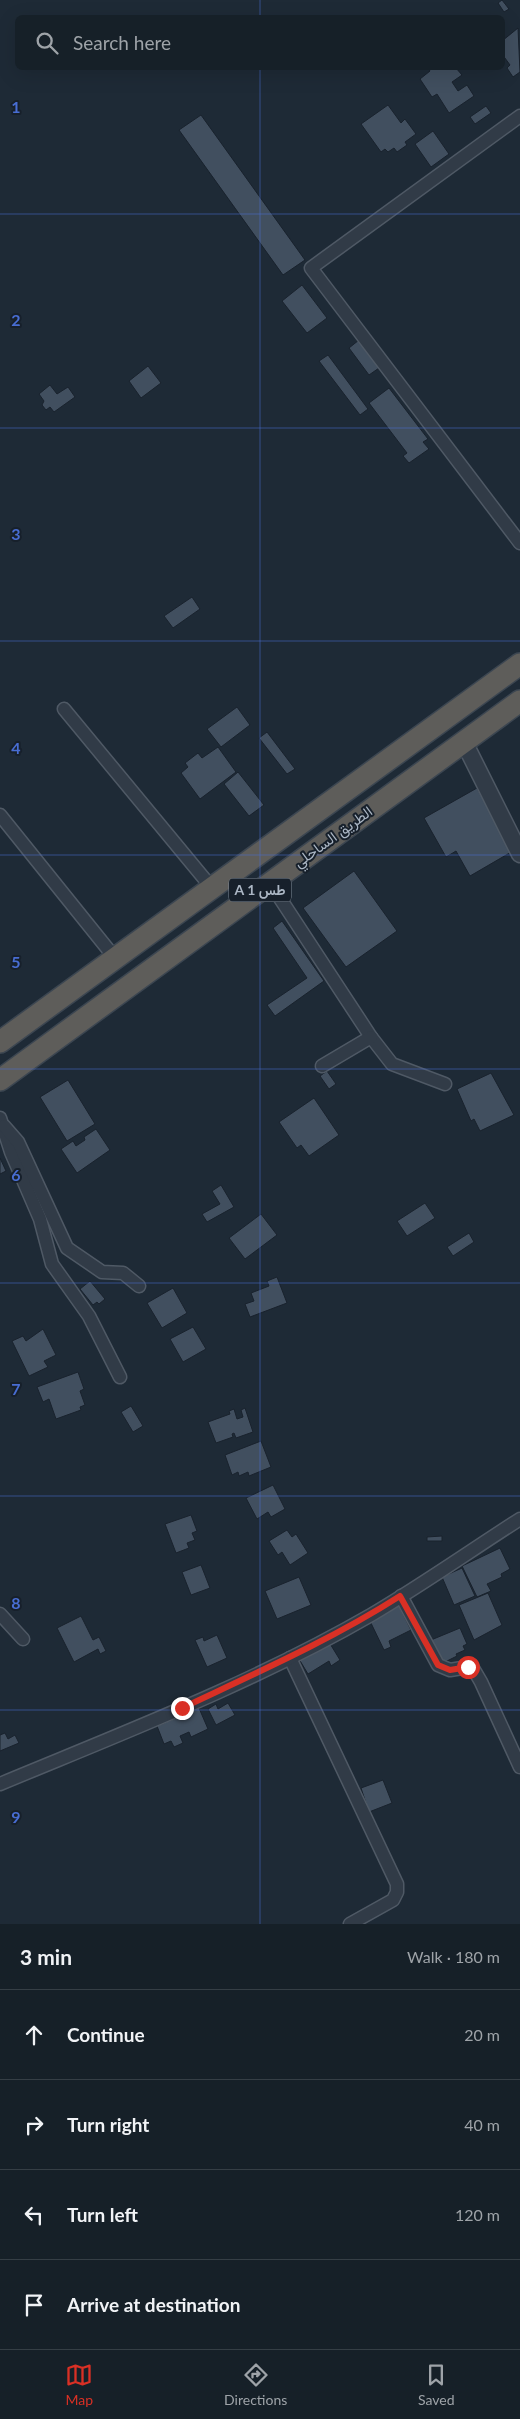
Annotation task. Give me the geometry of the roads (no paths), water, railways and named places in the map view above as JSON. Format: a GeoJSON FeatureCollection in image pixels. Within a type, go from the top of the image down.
{"type":"FeatureCollection","features":[{"type":"Feature","properties":{"kind":"highway","name":"الطريق الساحلي"},"geometry":{"type":"LineString","coordinates":[[0,1042],[520,664]]}},
{"type":"Feature","properties":{"kind":"highway","name":"الطريق الساحلي"},"geometry":{"type":"LineString","coordinates":[[0,1080],[520,701]]}},
{"type":"Feature","properties":{"kind":"street"},"geometry":{"type":"LineString","coordinates":[[520,116],[311,268],[520,542]]}},
{"type":"Feature","properties":{"kind":"street"},"geometry":{"type":"LineString","coordinates":[[64,710],[212,888]]}},
{"type":"Feature","properties":{"kind":"street"},"geometry":{"type":"LineString","coordinates":[[464,742],[520,854]]}},
{"type":"Feature","properties":{"kind":"street"},"geometry":{"type":"LineString","coordinates":[[0,815],[115,958]]}},
{"type":"Feature","properties":{"kind":"street"},"geometry":{"type":"LineString","coordinates":[[270,883],[371,1037],[392,1064],[445,1084]]}},
{"type":"Feature","properties":{"kind":"street"},"geometry":{"type":"LineString","coordinates":[[322,1066],[371,1037]]}},
{"type":"Feature","properties":{"kind":"street"},"geometry":{"type":"LineString","coordinates":[[1,1121],[18,1142],[67,1248],[102,1272],[123,1273],[139,1286]]}},
{"type":"Feature","properties":{"kind":"street"},"geometry":{"type":"LineString","coordinates":[[1,1121],[11,1152],[40,1219],[52,1264],[89,1316],[120,1377]]}},
{"type":"Feature","properties":{"kind":"street"},"geometry":{"type":"LineString","coordinates":[[0,1784],[182,1708],[290,1658],[371,1614],[520,1519]]}},
{"type":"Feature","properties":{"kind":"street"},"geometry":{"type":"LineString","coordinates":[[400,1596],[438,1665],[450,1670],[468,1667],[478,1676],[520,1767]]}},
{"type":"Feature","properties":{"kind":"street"},"geometry":{"type":"LineString","coordinates":[[0,1614],[23,1639]]}},
{"type":"Feature","properties":{"kind":"street"},"geometry":{"type":"LineString","coordinates":[[290,1658],[397,1884],[397,1892],[392,1900],[350,1924]]}}]}
